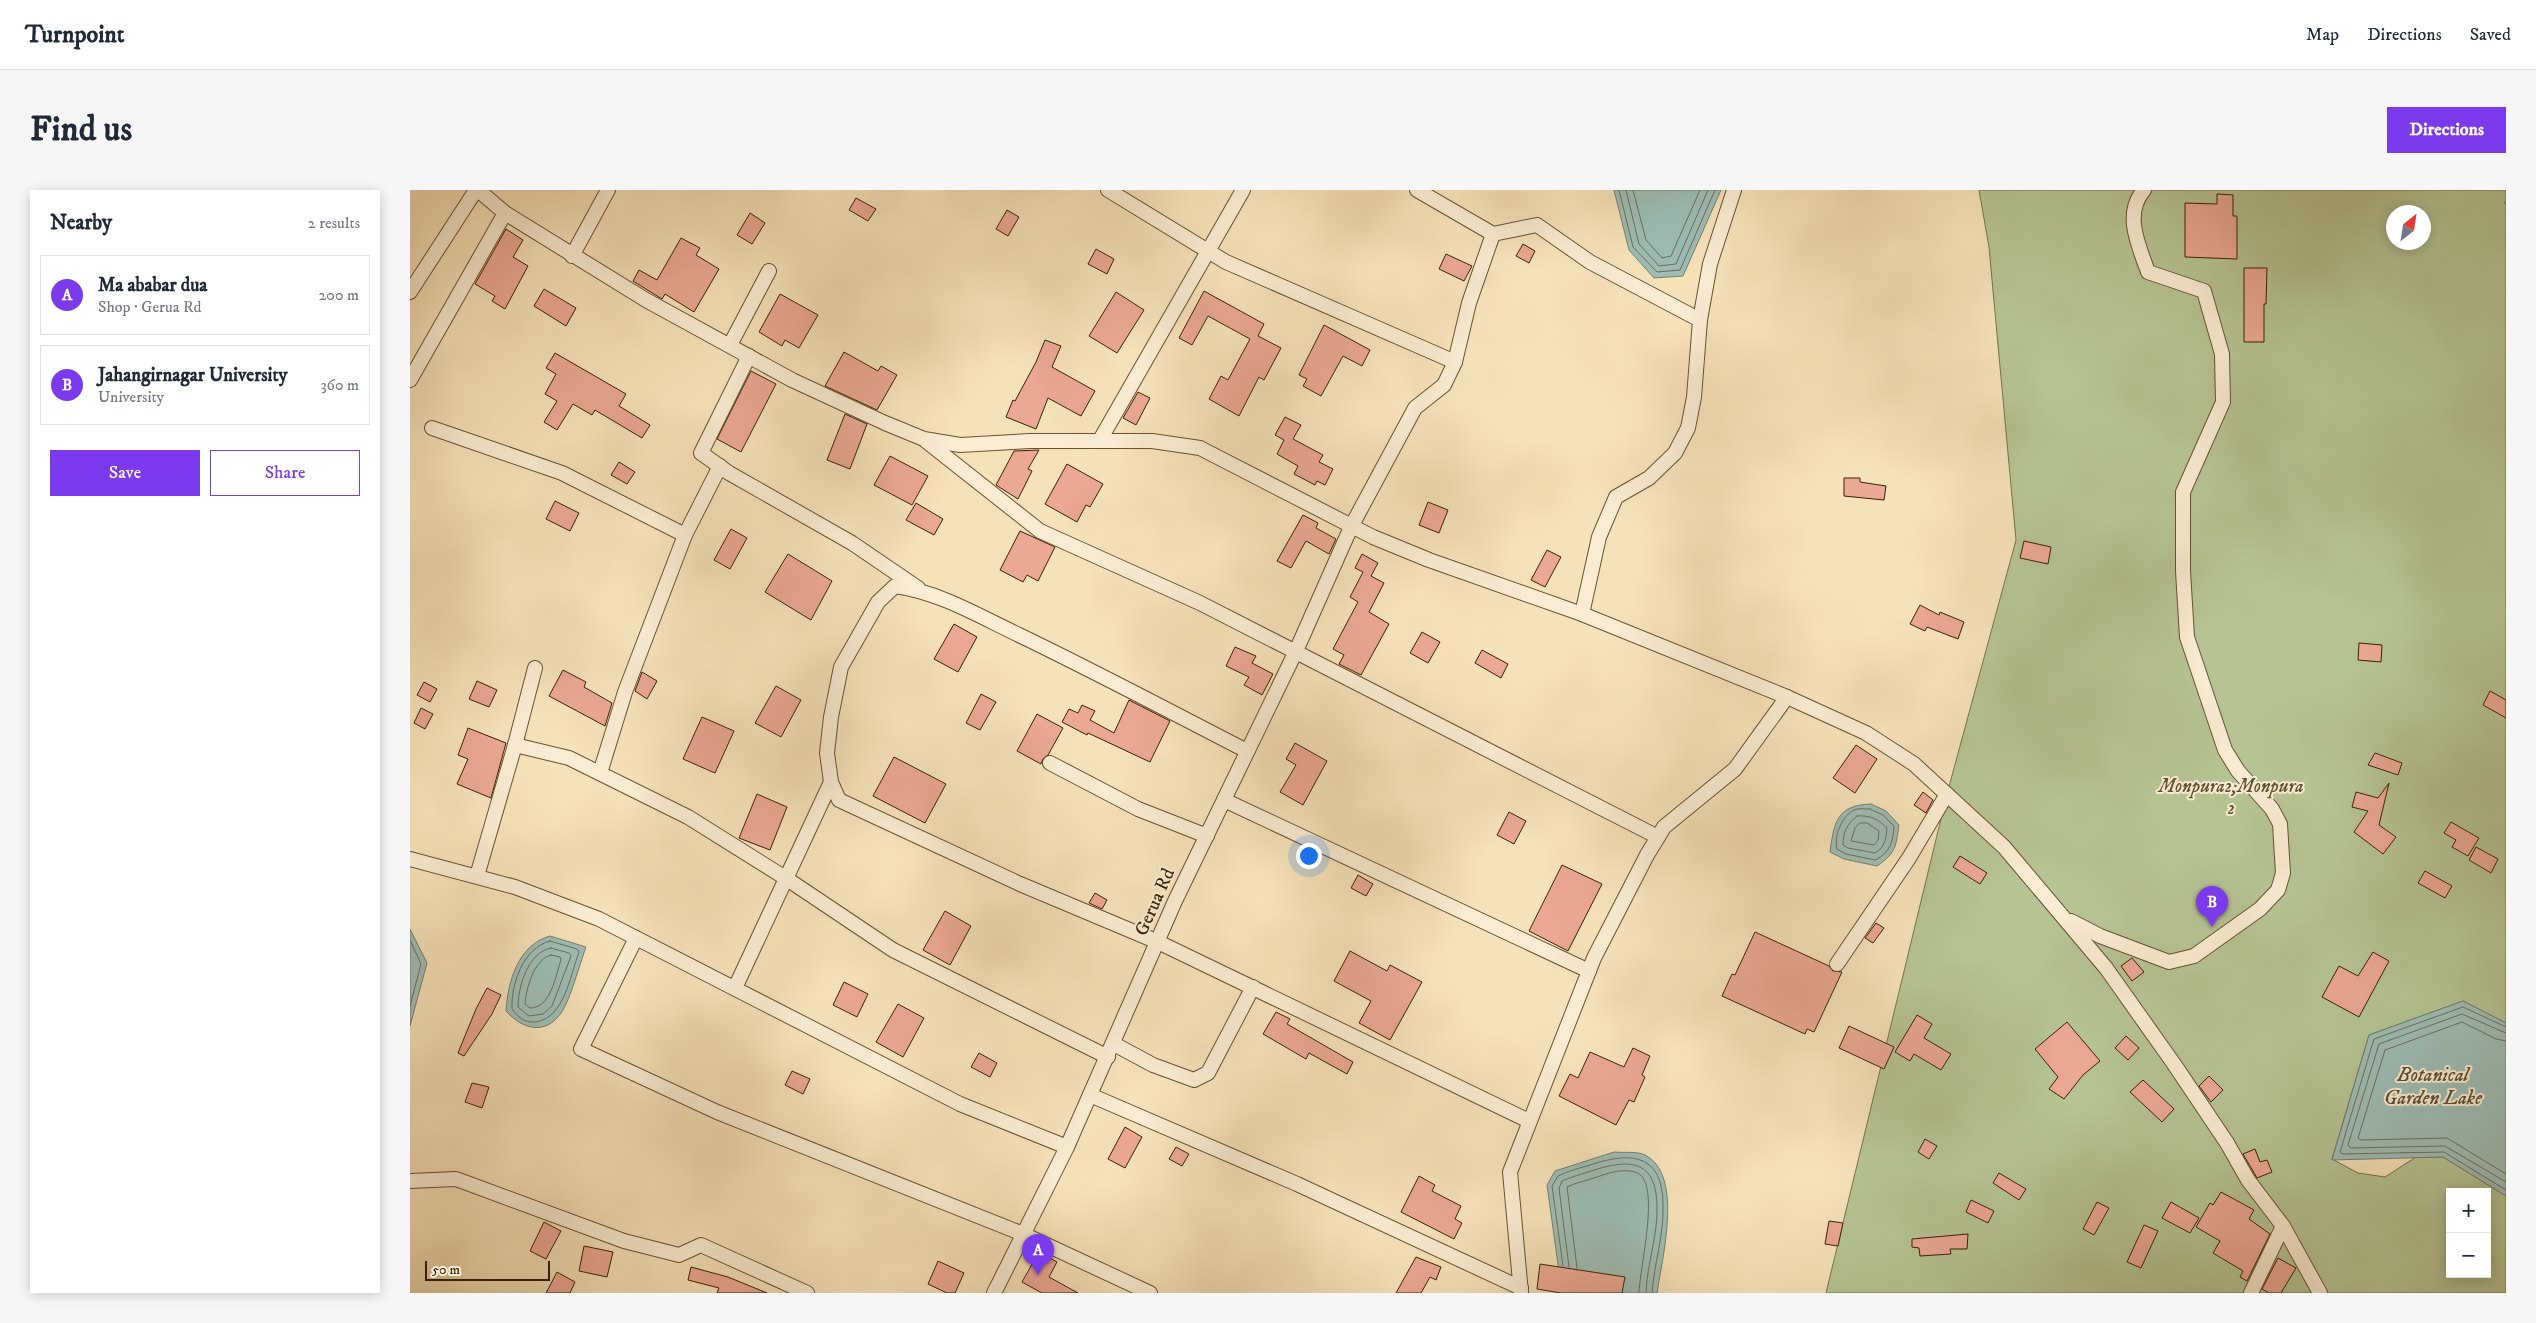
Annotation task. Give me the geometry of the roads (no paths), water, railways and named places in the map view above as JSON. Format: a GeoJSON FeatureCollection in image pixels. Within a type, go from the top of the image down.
{"type":"FeatureCollection","features":[{"type":"Feature","properties":{"kind":"street"},"geometry":{"type":"LineString","coordinates":[[410,292],[477,190],[505,213],[646,300],[809,388],[885,423],[924,438],[960,445],[1100,440],[1152,441],[1200,448],[1351,527],[1429,560],[1582,614],[1786,697],[1866,733],[1914,764],[2004,847],[2106,968],[2185,1080],[2248,1180],[2283,1226],[2320,1293]]}},
{"type":"Feature","properties":{"kind":"street"},"geometry":{"type":"LineString","coordinates":[[572,256],[608,190]]}},
{"type":"Feature","properties":{"kind":"street"},"geometry":{"type":"LineString","coordinates":[[1108,190],[1226,262],[1455,362]]}},
{"type":"Feature","properties":{"kind":"street"},"geometry":{"type":"LineString","coordinates":[[1100,440],[1243,190]]}},
{"type":"Feature","properties":{"kind":"street"},"geometry":{"type":"LineString","coordinates":[[1417,190],[1494,234],[1537,225],[1590,262],[1700,320]]}},
{"type":"Feature","properties":{"kind":"street"},"geometry":{"type":"LineString","coordinates":[[1582,614],[1598,537],[1616,497],[1649,478],[1669,459],[1676,452],[1688,428],[1694,397],[1700,320],[1710,264],[1734,190]]}},
{"type":"Feature","properties":{"kind":"street"},"geometry":{"type":"LineString","coordinates":[[2064,917],[2100,936],[2169,962],[2194,956],[2234,930],[2260,909],[2278,890],[2283,873],[2280,824],[2272,809],[2238,771],[2225,750],[2187,637],[2183,571],[2183,492],[2223,402],[2222,354],[2204,291],[2148,272],[2133,230],[2137,198],[2144,190]]}},
{"type":"Feature","properties":{"kind":"street"},"geometry":{"type":"LineString","coordinates":[[410,380],[505,213]]}},
{"type":"Feature","properties":{"kind":"street","name":"Gerua Rd"},"geometry":{"type":"LineString","coordinates":[[994,1293],[1067,1148],[1158,942],[1296,651],[1351,527],[1415,408],[1444,385],[1455,362],[1469,303],[1494,234]]}},
{"type":"Feature","properties":{"kind":"street"},"geometry":{"type":"LineString","coordinates":[[730,345],[770,271]]}},
{"type":"Feature","properties":{"kind":"street"},"geometry":{"type":"LineString","coordinates":[[749,356],[701,453],[852,543],[920,590],[1079,664],[1247,751]]}},
{"type":"Feature","properties":{"kind":"street"},"geometry":{"type":"LineString","coordinates":[[432,428],[562,473],[685,535]]}},
{"type":"Feature","properties":{"kind":"street"},"geometry":{"type":"LineString","coordinates":[[924,438],[1040,531],[1200,603],[1658,837]]}},
{"type":"Feature","properties":{"kind":"street"},"geometry":{"type":"LineString","coordinates":[[600,773],[625,692],[685,535],[720,466]]}},
{"type":"Feature","properties":{"kind":"street"},"geometry":{"type":"LineString","coordinates":[[920,590],[895,586],[878,602],[842,667],[831,717],[827,753],[831,782],[839,800],[1020,884],[1158,942],[1253,986],[1530,1121]]}},
{"type":"Feature","properties":{"kind":"street"},"geometry":{"type":"LineString","coordinates":[[477,876],[535,668]]}},
{"type":"Feature","properties":{"kind":"street"},"geometry":{"type":"LineString","coordinates":[[1521,1291],[1510,1172],[1589,971],[1664,827],[1735,769],[1786,697]]}},
{"type":"Feature","properties":{"kind":"street"},"geometry":{"type":"LineString","coordinates":[[515,745],[569,758],[688,817],[787,879],[893,950],[1111,1050],[1194,1080],[1208,1073],[1253,986]]}},
{"type":"Feature","properties":{"kind":"street"},"geometry":{"type":"LineString","coordinates":[[1050,763],[1138,809],[1207,836]]}},
{"type":"Feature","properties":{"kind":"street"},"geometry":{"type":"LineString","coordinates":[[735,988],[831,782]]}},
{"type":"Feature","properties":{"kind":"street"},"geometry":{"type":"LineString","coordinates":[[1837,964],[1910,858],[1947,794]]}},
{"type":"Feature","properties":{"kind":"street"},"geometry":{"type":"LineString","coordinates":[[1224,800],[1589,971]]}},
{"type":"Feature","properties":{"kind":"street"},"geometry":{"type":"LineString","coordinates":[[410,859],[515,887],[591,916],[960,1104],[1067,1148]]}},
{"type":"Feature","properties":{"kind":"street"},"geometry":{"type":"LineString","coordinates":[[636,938],[581,1050],[717,1112],[1023,1234],[1150,1293]]}},
{"type":"Feature","properties":{"kind":"street"},"geometry":{"type":"LineString","coordinates":[[1090,1095],[1297,1184],[1521,1291]]}},
{"type":"Feature","properties":{"kind":"street"},"geometry":{"type":"LineString","coordinates":[[410,1181],[456,1179],[624,1241],[679,1255],[701,1245],[807,1293]]}},
{"type":"Feature","properties":{"kind":"street"},"geometry":{"type":"LineString","coordinates":[[2251,1293],[2283,1226]]}},
{"type":"Feature","properties":{"kind":"water"},"geometry":{"type":"Polygon","coordinates":[[[1614,190],[1721,190],[1683,276],[1654,278],[1629,250],[1614,190]]]}},
{"type":"Feature","properties":{"kind":"water"},"geometry":{"type":"Polygon","coordinates":[[[1871,804],[1886,811],[1899,825],[1896,844],[1892,853],[1877,866],[1844,859],[1830,852],[1833,832],[1839,817],[1851,808],[1871,804]]]}},
{"type":"Feature","properties":{"kind":"water"},"geometry":{"type":"Polygon","coordinates":[[[410,929],[427,963],[410,1026],[410,929]]]}},
{"type":"Feature","properties":{"kind":"water"},"geometry":{"type":"Polygon","coordinates":[[[550,936],[586,947],[571,991],[561,1013],[548,1025],[541,1027],[526,1026],[506,1011],[512,976],[530,947],[550,936]]]}},
{"type":"Feature","properties":{"kind":"water","name":"Botanical Garden Lake"},"geometry":{"type":"Polygon","coordinates":[[[2463,1001],[2506,1023],[2506,1196],[2443,1157],[2332,1160],[2369,1035],[2463,1001]]]}},
{"type":"Feature","properties":{"kind":"water"},"geometry":{"type":"Polygon","coordinates":[[[1614,1152],[1645,1155],[1657,1165],[1664,1180],[1668,1218],[1657,1293],[1562,1293],[1547,1185],[1555,1171],[1614,1152]]]}},
{"type":"Feature","properties":{"kind":"place","name":"Jahangirnagar University"},"geometry":{"type":"Point","coordinates":[2212,927]}},
{"type":"Feature","properties":{"kind":"place","name":"Ma ababar dua"},"geometry":{"type":"Point","coordinates":[1038,1275]}},
{"type":"Feature","properties":{"kind":"park label","name":"Monpura2;Monpura 2"},"geometry":{"type":"Point","coordinates":[2231,797]}}]}
